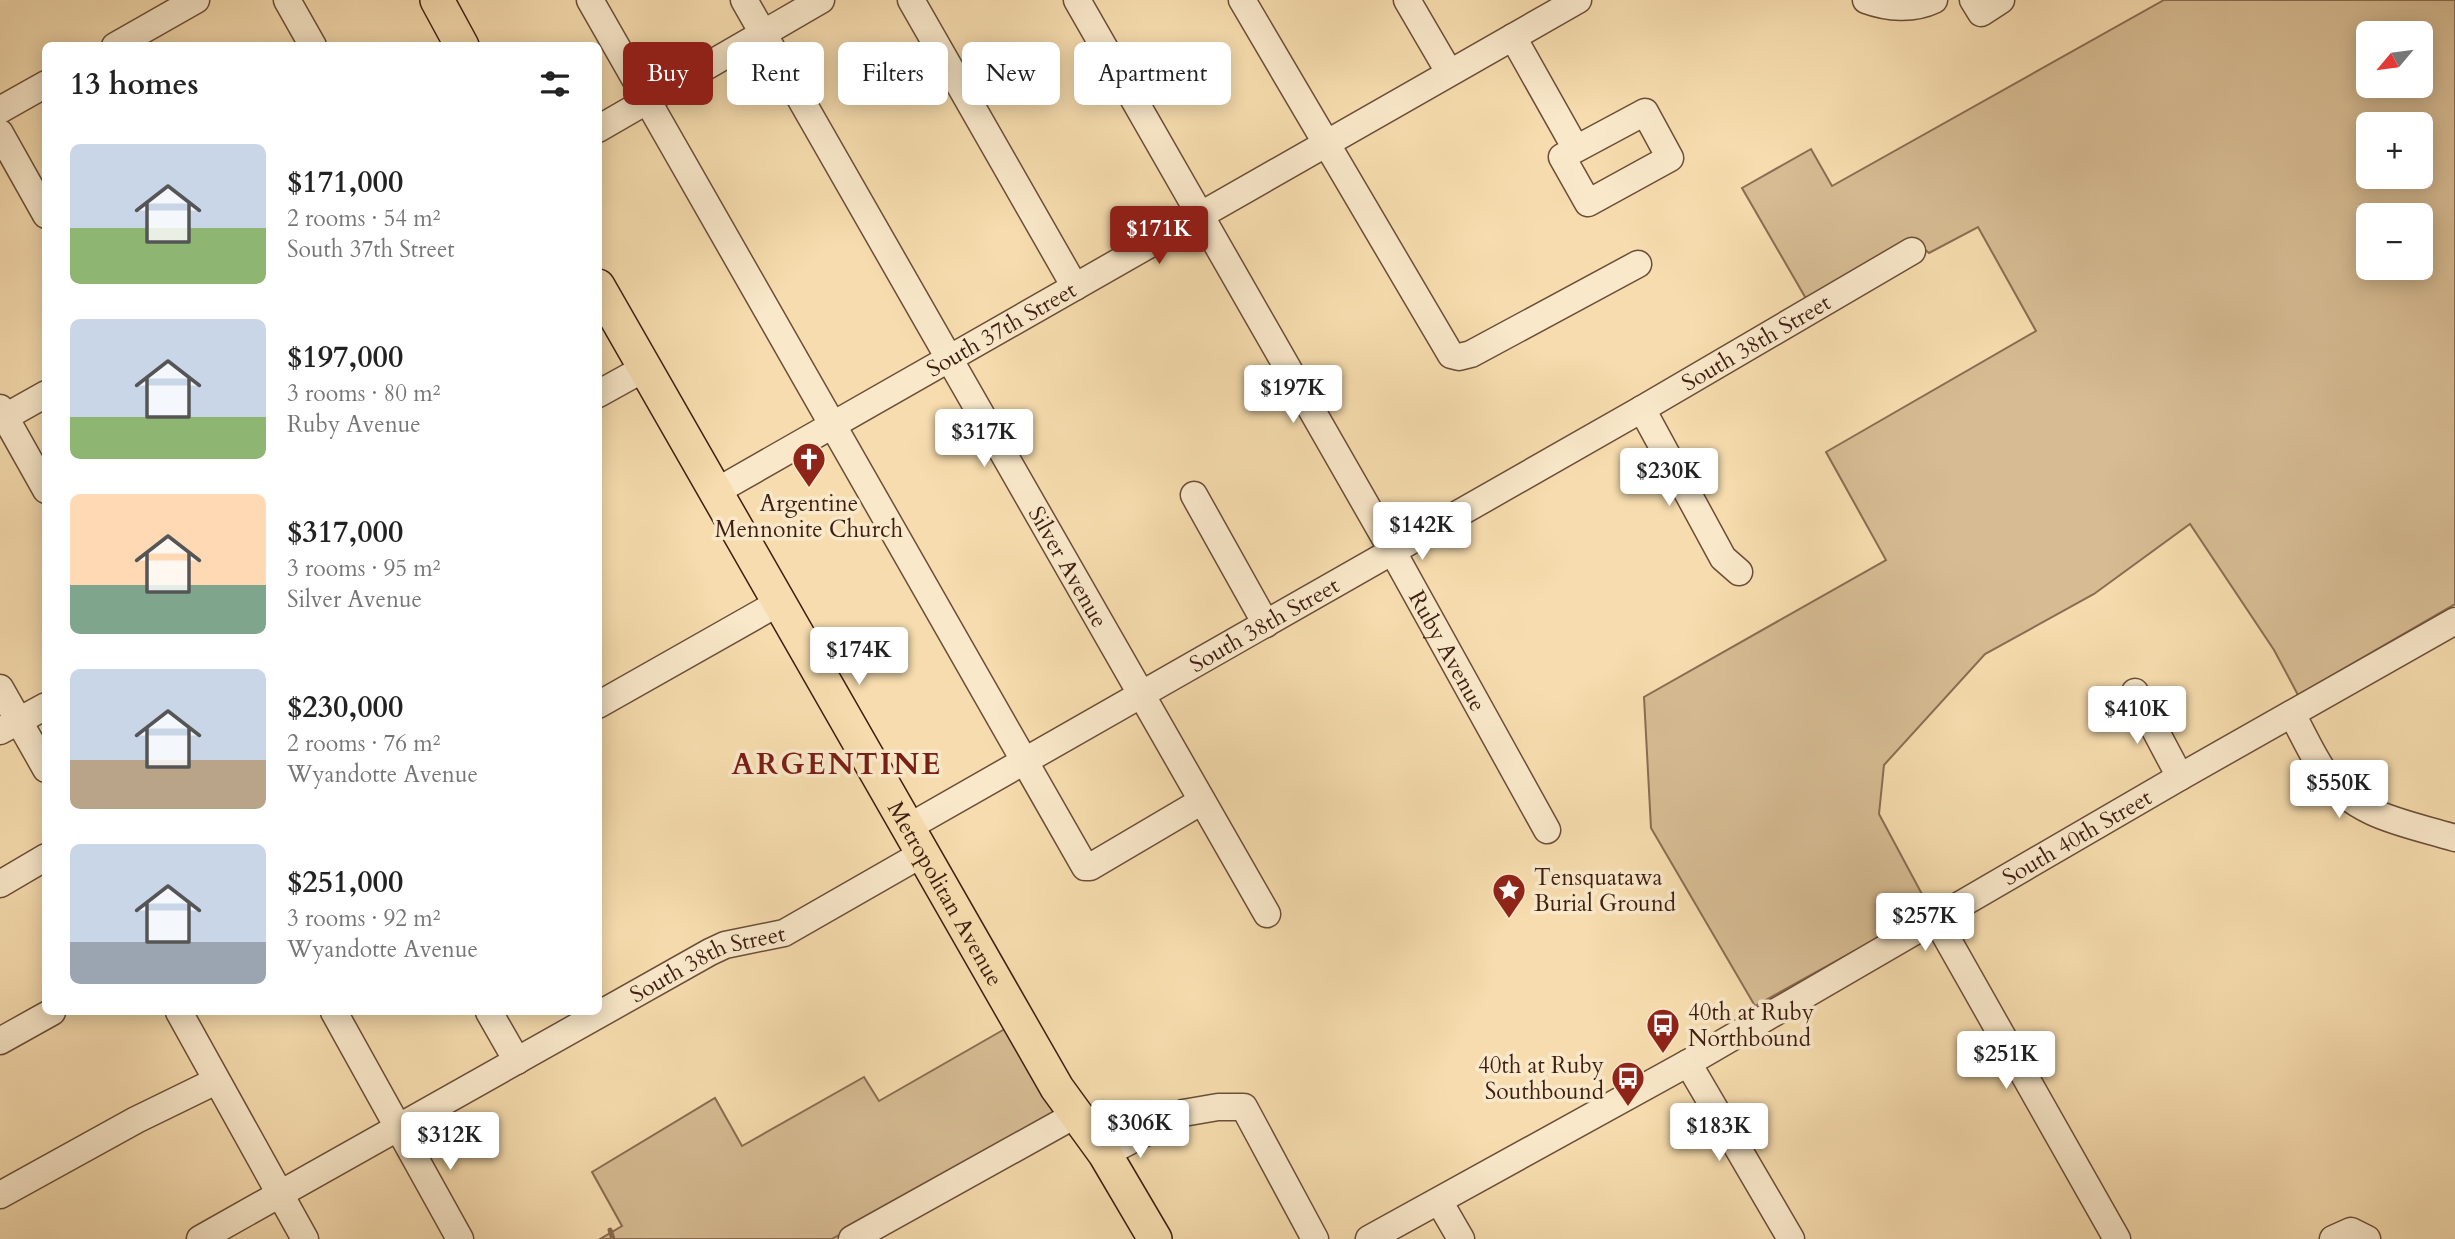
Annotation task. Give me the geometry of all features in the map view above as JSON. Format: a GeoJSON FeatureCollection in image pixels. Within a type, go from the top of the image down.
{"type":"FeatureCollection","features":[{"type":"Feature","properties":{"kind":"main road"},"geometry":{"type":"LineString","coordinates":[[437,0],[460,42]]}},
{"type":"Feature","properties":{"kind":"main road","name":"Metropolitan Avenue"},"geometry":{"type":"LineString","coordinates":[[602,293],[1057,1088],[1105,1154],[1155,1239]]}},
{"type":"Feature","properties":{"kind":"street"},"geometry":{"type":"LineString","coordinates":[[122,42],[196,0]]}},
{"type":"Feature","properties":{"kind":"street"},"geometry":{"type":"LineString","coordinates":[[287,0],[311,42]]}},
{"type":"Feature","properties":{"kind":"street"},"geometry":{"type":"LineString","coordinates":[[590,0],[623,58]]}},
{"type":"Feature","properties":{"kind":"street","name":"Silver Avenue"},"geometry":{"type":"LineString","coordinates":[[744,0],[1267,914]]}},
{"type":"Feature","properties":{"kind":"street"},"geometry":{"type":"LineString","coordinates":[[713,62],[821,0]]}},
{"type":"Feature","properties":{"kind":"street"},"geometry":{"type":"LineString","coordinates":[[911,0],[1075,287]]}},
{"type":"Feature","properties":{"kind":"street","name":"Ruby Avenue"},"geometry":{"type":"LineString","coordinates":[[1077,0],[1393,552],[1547,830]]}},
{"type":"Feature","properties":{"kind":"street"},"geometry":{"type":"LineString","coordinates":[[1242,0],[1451,355],[1459,357],[1471,354],[1638,264]]}},
{"type":"Feature","properties":{"kind":"street"},"geometry":{"type":"LineString","coordinates":[[1408,0],[1449,72]]}},
{"type":"Feature","properties":{"kind":"street","name":"South 37th Street"},"geometry":{"type":"LineString","coordinates":[[717,491],[1578,0]]}},
{"type":"Feature","properties":{"kind":"street"},"geometry":{"type":"LineString","coordinates":[[1866,0],[1892,7],[1923,5],[1934,0]]}},
{"type":"Feature","properties":{"kind":"street"},"geometry":{"type":"LineString","coordinates":[[1973,0],[1981,13],[2001,0]]}},
{"type":"Feature","properties":{"kind":"street"},"geometry":{"type":"LineString","coordinates":[[1513,37],[1576,149]]}},
{"type":"Feature","properties":{"kind":"street"},"geometry":{"type":"LineString","coordinates":[[0,110],[42,86]]}},
{"type":"Feature","properties":{"kind":"street"},"geometry":{"type":"LineString","coordinates":[[602,127],[640,105]]}},
{"type":"Feature","properties":{"kind":"street"},"geometry":{"type":"LineString","coordinates":[[649,105],[1023,763],[1085,867],[1090,867],[1202,801]]}},
{"type":"Feature","properties":{"kind":"street"},"geometry":{"type":"LineString","coordinates":[[0,133],[42,208]]}},
{"type":"Feature","properties":{"kind":"street","name":"South 38th Street"},"geometry":{"type":"LineString","coordinates":[[602,1013],[725,945],[784,933],[1023,763],[1642,409],[1912,251]]}},
{"type":"Feature","properties":{"kind":"street"},"geometry":{"type":"LineString","coordinates":[[602,392],[645,368]]}},
{"type":"Feature","properties":{"kind":"street"},"geometry":{"type":"LineString","coordinates":[[42,396],[2,415],[42,483]]}},
{"type":"Feature","properties":{"kind":"street"},"geometry":{"type":"LineString","coordinates":[[1642,409],[1723,558],[1740,572]]}},
{"type":"Feature","properties":{"kind":"street"},"geometry":{"type":"LineString","coordinates":[[1194,495],[1266,624]]}},
{"type":"Feature","properties":{"kind":"street"},"geometry":{"type":"LineString","coordinates":[[602,703],[780,602]]}},
{"type":"Feature","properties":{"kind":"street","name":"South 40th Street"},"geometry":{"type":"LineString","coordinates":[[1368,1239],[1688,1063],[2180,777],[2455,621]]}},
{"type":"Feature","properties":{"kind":"street"},"geometry":{"type":"LineString","coordinates":[[0,688],[9,725],[42,764]]}},
{"type":"Feature","properties":{"kind":"street"},"geometry":{"type":"LineString","coordinates":[[2135,692],[2180,777]]}},
{"type":"Feature","properties":{"kind":"street"},"geometry":{"type":"LineString","coordinates":[[9,725],[42,707]]}},
{"type":"Feature","properties":{"kind":"street"},"geometry":{"type":"LineString","coordinates":[[2291,714],[2326,775],[2349,798],[2375,814],[2455,838]]}},
{"type":"Feature","properties":{"kind":"street"},"geometry":{"type":"LineString","coordinates":[[0,884],[42,859]]}},
{"type":"Feature","properties":{"kind":"street"},"geometry":{"type":"LineString","coordinates":[[1936,919],[2117,1239]]}},
{"type":"Feature","properties":{"kind":"street"},"geometry":{"type":"LineString","coordinates":[[0,1041],[47,1015]]}},
{"type":"Feature","properties":{"kind":"street"},"geometry":{"type":"LineString","coordinates":[[181,1015],[305,1239]]}},
{"type":"Feature","properties":{"kind":"street"},"geometry":{"type":"LineString","coordinates":[[336,1015],[460,1239]]}},
{"type":"Feature","properties":{"kind":"street"},"geometry":{"type":"LineString","coordinates":[[491,1015],[517,1061]]}},
{"type":"Feature","properties":{"kind":"street","name":"South 38th Street"},"geometry":{"type":"LineString","coordinates":[[200,1239],[598,1015]]}},
{"type":"Feature","properties":{"kind":"street"},"geometry":{"type":"LineString","coordinates":[[1688,1063],[1791,1239]]}},
{"type":"Feature","properties":{"kind":"street"},"geometry":{"type":"LineString","coordinates":[[0,1195],[136,1120],[216,1081]]}},
{"type":"Feature","properties":{"kind":"street"},"geometry":{"type":"LineString","coordinates":[[1105,1154],[1183,1113],[1218,1107],[1244,1107],[1315,1239]]}},
{"type":"Feature","properties":{"kind":"street"},"geometry":{"type":"LineString","coordinates":[[852,1239],[1075,1115]]}},
{"type":"Feature","properties":{"kind":"street"},"geometry":{"type":"LineString","coordinates":[[1439,1201],[1461,1239]]}},
{"type":"Feature","properties":{"kind":"street"},"geometry":{"type":"LineString","coordinates":[[2333,1239],[2351,1231],[2367,1239]]}},
{"type":"Feature","properties":{"kind":"shaded area"},"geometry":{"type":"Polygon","coordinates":[[[2164,0],[2455,0],[2455,604],[2298,695],[2274,650],[2190,524],[2094,594],[1985,654],[1884,765],[1879,814],[1930,909],[1755,1006],[1651,828],[1644,697],[1886,560],[1826,452],[2036,331],[1978,227],[1929,253],[1912,239],[1808,302],[1742,188],[1811,149],[1832,186],[2164,0]]]}},
{"type":"Feature","properties":{"kind":"shaded area"},"geometry":{"type":"Polygon","coordinates":[[[1010,1026],[1059,1110],[1052,1120],[832,1239],[600,1239],[622,1226],[592,1172],[715,1098],[742,1146],[864,1077],[879,1101],[1010,1026]]]}},
{"type":"Feature","properties":{"kind":"waterway"},"geometry":{"type":"LineString","coordinates":[[610,1230],[613,1239]]}},
{"type":"Feature","properties":{"kind":"place","name":"Argentine Mennonite Church"},"geometry":{"type":"Point","coordinates":[809,489]}},
{"type":"Feature","properties":{"kind":"place","name":"Tensquatawa Burial Ground"},"geometry":{"type":"Point","coordinates":[1509,920]}},
{"type":"Feature","properties":{"kind":"place","name":"40th at Ruby Northbound"},"geometry":{"type":"Point","coordinates":[1663,1055]}},
{"type":"Feature","properties":{"kind":"place","name":"40th at Ruby Southbound"},"geometry":{"type":"Point","coordinates":[1628,1108]}},
{"type":"Feature","properties":{"kind":"district","name":"ARGENTINE"},"geometry":{"type":"Point","coordinates":[837,764]}}]}
